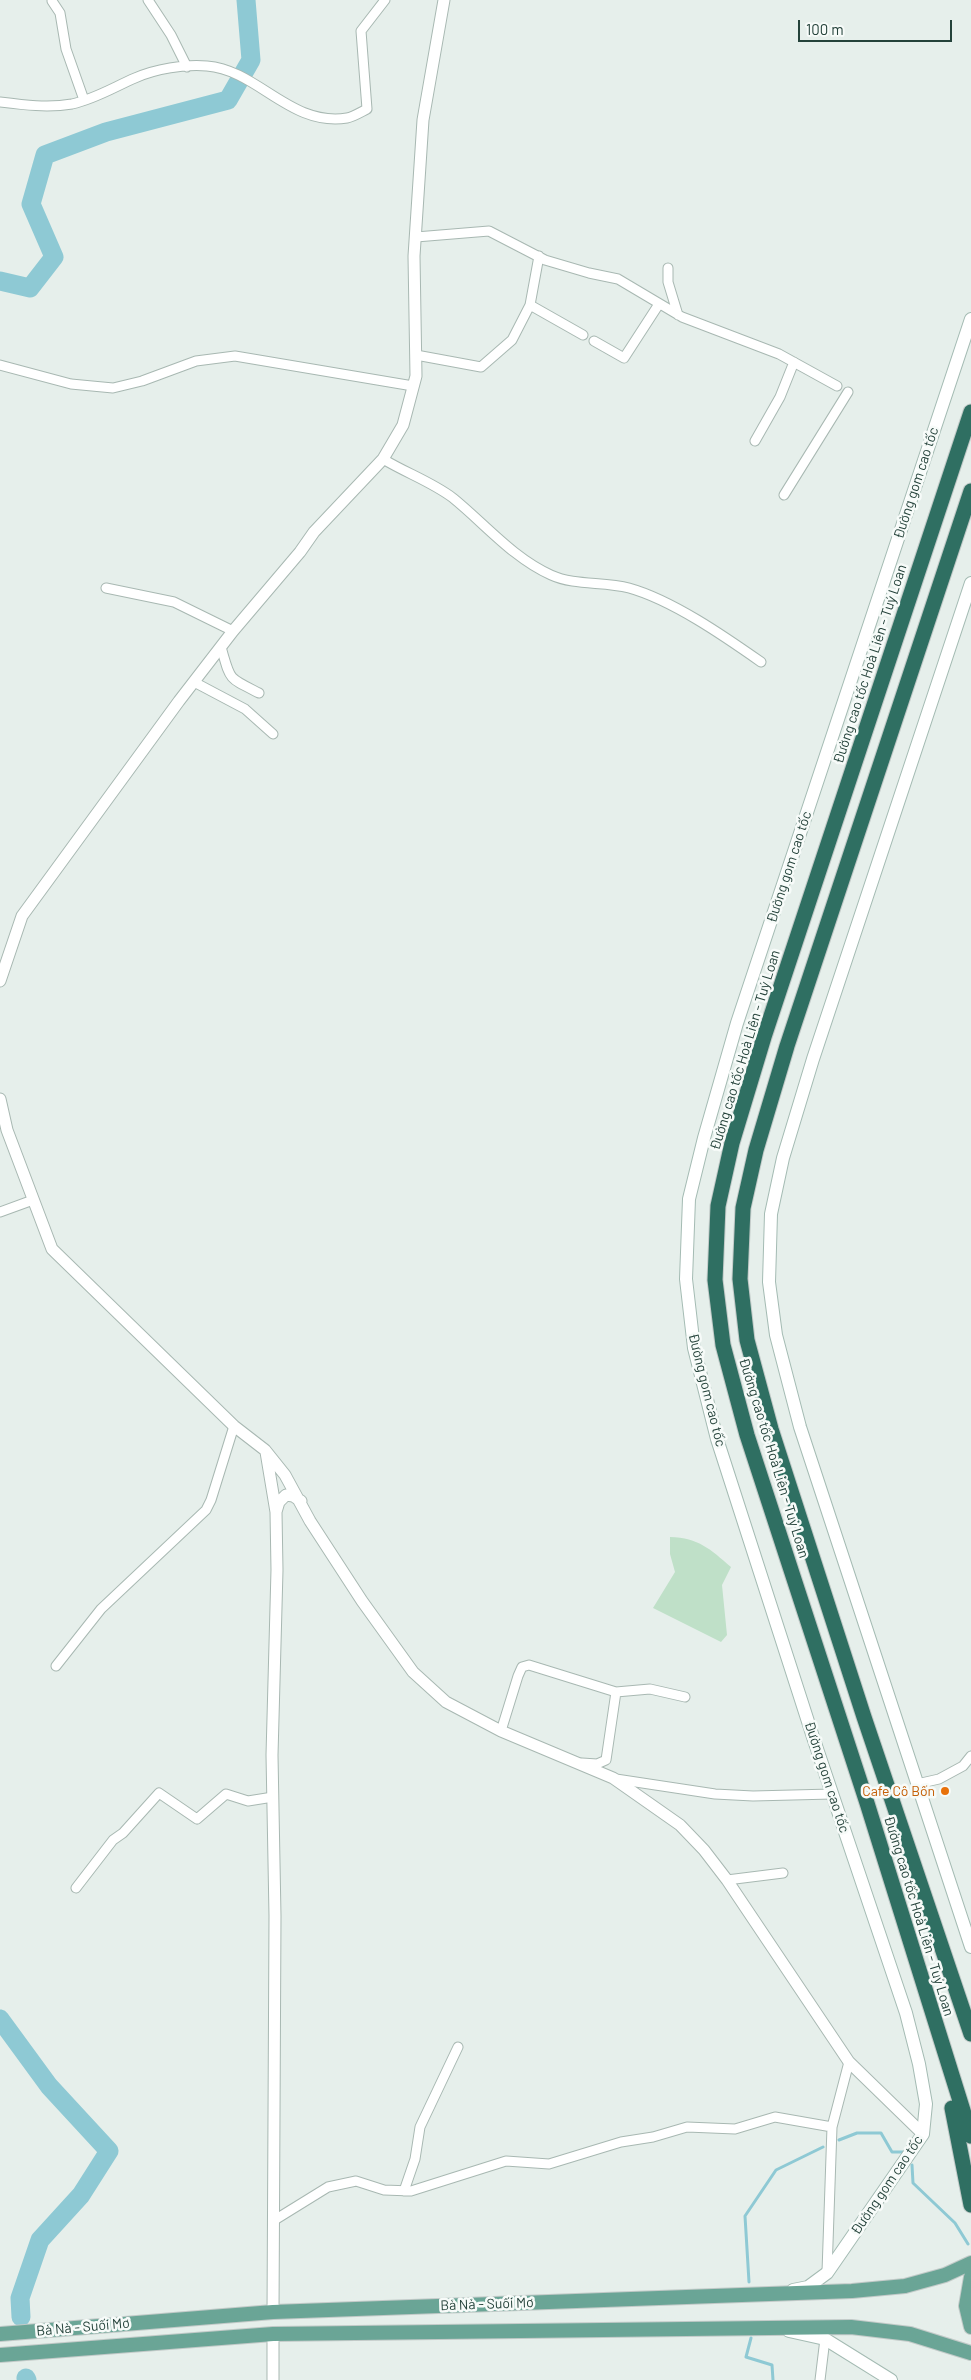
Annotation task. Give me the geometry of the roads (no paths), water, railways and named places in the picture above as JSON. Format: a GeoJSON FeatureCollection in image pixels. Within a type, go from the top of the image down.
{"type":"FeatureCollection","features":[{"type":"Feature","properties":{"kind":"highway","name":"Đường cao tốc Hoà Liên - Tuý Loan"},"geometry":{"type":"LineString","coordinates":[[971,412],[764,1037],[732,1143],[718,1206],[715,1280],[723,1345],[747,1435],[867,1803],[971,2136]]}},
{"type":"Feature","properties":{"kind":"highway","name":"Đường cao tốc Hoà Liên - Tuý Loan"},"geometry":{"type":"LineString","coordinates":[[971,491],[787,1046],[756,1150],[743,1208],[740,1279],[747,1340],[771,1429],[864,1717],[971,2034]]}},
{"type":"Feature","properties":{"kind":"highway"},"geometry":{"type":"LineString","coordinates":[[864,1717],[971,2007]]}},
{"type":"Feature","properties":{"kind":"highway"},"geometry":{"type":"LineString","coordinates":[[867,1803],[957,2124],[971,2205]]}},
{"type":"Feature","properties":{"kind":"main road","name":"Đường gom cao tốc"},"geometry":{"type":"LineString","coordinates":[[780,2293],[808,2287],[827,2273],[923,2134],[926,2104],[919,2064],[906,2013],[832,1794],[718,1439],[694,1348],[686,1279],[688,1199],[737,1023],[971,319]]}},
{"type":"Feature","properties":{"kind":"main road"},"geometry":{"type":"LineString","coordinates":[[971,583],[813,1059],[783,1158],[771,1214],[769,1282],[776,1335],[800,1427],[971,1947]]}},
{"type":"Feature","properties":{"kind":"main road","name":"Bà Nà - Suối Mơ"},"geometry":{"type":"LineString","coordinates":[[0,2334],[273,2312],[852,2291],[905,2286],[945,2275],[971,2263]]}},
{"type":"Feature","properties":{"kind":"main road"},"geometry":{"type":"LineString","coordinates":[[971,2277],[966,2306],[971,2327]]}},
{"type":"Feature","properties":{"kind":"main road"},"geometry":{"type":"LineString","coordinates":[[273,2312],[273,2334]]}},
{"type":"Feature","properties":{"kind":"main road","name":"Bà Nà - Suối Mơ"},"geometry":{"type":"LineString","coordinates":[[0,2355],[273,2334],[851,2327],[910,2334],[971,2353]]}},
{"type":"Feature","properties":{"kind":"main road"},"geometry":{"type":"LineString","coordinates":[[779,2329],[825,2339],[891,2380]]}},
{"type":"Feature","properties":{"kind":"street"},"geometry":{"type":"LineString","coordinates":[[148,0],[171,34],[187,67]]}},
{"type":"Feature","properties":{"kind":"street"},"geometry":{"type":"LineString","coordinates":[[0,102],[40,107],[73,104],[100,95],[137,77],[187,67],[207,66],[230,72],[296,111],[319,118],[348,118],[367,109],[360,31],[385,0]]}},
{"type":"Feature","properties":{"kind":"street"},"geometry":{"type":"LineString","coordinates":[[0,981],[22,916],[233,631],[300,552],[314,532],[383,459],[403,426],[416,376],[416,237],[423,120],[444,0]]}},
{"type":"Feature","properties":{"kind":"street"},"geometry":{"type":"LineString","coordinates":[[52,1],[60,13],[66,49],[84,100]]}},
{"type":"Feature","properties":{"kind":"street"},"geometry":{"type":"LineString","coordinates":[[416,237],[489,232],[539,256],[589,273],[618,279],[678,315],[748,341],[794,362],[837,386]]}},
{"type":"Feature","properties":{"kind":"street"},"geometry":{"type":"LineString","coordinates":[[416,355],[481,366],[512,340],[530,305],[539,256]]}},
{"type":"Feature","properties":{"kind":"street"},"geometry":{"type":"LineString","coordinates":[[668,268],[668,282],[678,315]]}},
{"type":"Feature","properties":{"kind":"street"},"geometry":{"type":"LineString","coordinates":[[594,341],[624,358],[660,304]]}},
{"type":"Feature","properties":{"kind":"street"},"geometry":{"type":"LineString","coordinates":[[530,305],[583,335]]}},
{"type":"Feature","properties":{"kind":"street"},"geometry":{"type":"LineString","coordinates":[[0,365],[71,384],[113,388],[142,381],[196,361],[221,357],[241,357],[413,386]]}},
{"type":"Feature","properties":{"kind":"street"},"geometry":{"type":"LineString","coordinates":[[755,441],[780,397],[794,362]]}},
{"type":"Feature","properties":{"kind":"street"},"geometry":{"type":"LineString","coordinates":[[784,495],[848,392]]}},
{"type":"Feature","properties":{"kind":"street"},"geometry":{"type":"LineString","coordinates":[[383,459],[446,494],[511,549],[550,575],[570,581],[618,586],[642,593],[718,632],[761,662]]}},
{"type":"Feature","properties":{"kind":"street"},"geometry":{"type":"LineString","coordinates":[[106,588],[174,602],[233,631]]}},
{"type":"Feature","properties":{"kind":"street"},"geometry":{"type":"LineString","coordinates":[[221,647],[228,673],[232,679],[259,693]]}},
{"type":"Feature","properties":{"kind":"street"},"geometry":{"type":"LineString","coordinates":[[194,682],[245,709],[273,734]]}},
{"type":"Feature","properties":{"kind":"street"},"geometry":{"type":"LineString","coordinates":[[0,1099],[6,1130],[52,1249],[234,1426],[265,1450],[286,1475],[310,1521],[362,1602],[413,1672],[446,1702],[501,1731],[613,1778],[680,1825],[704,1850],[727,1880],[794,1983],[849,2062],[923,2134]]}},
{"type":"Feature","properties":{"kind":"street"},"geometry":{"type":"LineString","coordinates":[[0,1212],[33,1200]]}},
{"type":"Feature","properties":{"kind":"street"},"geometry":{"type":"LineString","coordinates":[[56,1666],[101,1609],[206,1510],[211,1500],[234,1426]]}},
{"type":"Feature","properties":{"kind":"street"},"geometry":{"type":"LineString","coordinates":[[265,1450],[276,1512],[277,1570],[272,1755],[275,1912],[273,2312]]}},
{"type":"Feature","properties":{"kind":"street"},"geometry":{"type":"LineString","coordinates":[[276,1512],[279,1502],[286,1495],[293,1496],[300,1501]]}},
{"type":"Feature","properties":{"kind":"street"},"geometry":{"type":"LineString","coordinates":[[501,1731],[518,1676],[522,1667],[529,1665],[616,1692],[650,1689],[685,1697]]}},
{"type":"Feature","properties":{"kind":"street"},"geometry":{"type":"LineString","coordinates":[[574,1762],[597,1764],[606,1760],[616,1692]]}},
{"type":"Feature","properties":{"kind":"street"},"geometry":{"type":"LineString","coordinates":[[917,1784],[939,1779],[964,1766],[971,1756]]}},
{"type":"Feature","properties":{"kind":"street"},"geometry":{"type":"LineString","coordinates":[[613,1778],[715,1794],[753,1796],[832,1794]]}},
{"type":"Feature","properties":{"kind":"street"},"geometry":{"type":"LineString","coordinates":[[76,1888],[113,1840],[123,1833],[159,1793],[196,1819],[226,1794],[248,1801],[273,1797]]}},
{"type":"Feature","properties":{"kind":"street"},"geometry":{"type":"LineString","coordinates":[[727,1880],[784,1873]]}},
{"type":"Feature","properties":{"kind":"street"},"geometry":{"type":"LineString","coordinates":[[404,2190],[415,2159],[420,2126],[458,2046]]}},
{"type":"Feature","properties":{"kind":"street"},"geometry":{"type":"LineString","coordinates":[[827,2273],[832,2127],[849,2062]]}},
{"type":"Feature","properties":{"kind":"street"},"geometry":{"type":"LineString","coordinates":[[273,2221],[328,2186],[356,2182],[384,2190],[411,2191],[506,2160],[549,2164],[621,2142],[653,2137],[687,2127],[736,2128],[775,2117],[832,2127]]}},
{"type":"Feature","properties":{"kind":"street"},"geometry":{"type":"LineString","coordinates":[[273,2334],[273,2380]]}},
{"type":"Feature","properties":{"kind":"street"},"geometry":{"type":"LineString","coordinates":[[820,2380],[825,2339]]}},
{"type":"Feature","properties":{"kind":"waterway"},"geometry":{"type":"LineString","coordinates":[[0,281],[30,288],[54,257],[31,204],[45,155],[106,132],[228,100],[251,60],[246,0]]}},
{"type":"Feature","properties":{"kind":"waterway"},"geometry":{"type":"LineString","coordinates":[[0,2019],[49,2086],[109,2151],[81,2195],[40,2240],[20,2298],[21,2317]]}},
{"type":"Feature","properties":{"kind":"waterway"},"geometry":{"type":"LineString","coordinates":[[839,2140],[857,2133],[881,2133],[892,2152],[905,2152]]}},
{"type":"Feature","properties":{"kind":"waterway"},"geometry":{"type":"LineString","coordinates":[[749,2282],[745,2216],[776,2170],[823,2147]]}},
{"type":"Feature","properties":{"kind":"waterway"},"geometry":{"type":"LineString","coordinates":[[912,2165],[913,2183],[955,2223],[968,2244]]}},
{"type":"Feature","properties":{"kind":"waterway"},"geometry":{"type":"LineString","coordinates":[[751,2338],[746,2357],[772,2365],[773,2380]]}},
{"type":"Feature","properties":{"kind":"place","name":"Cafe Cô Bốn"},"geometry":{"type":"Point","coordinates":[945,1791]}}]}
